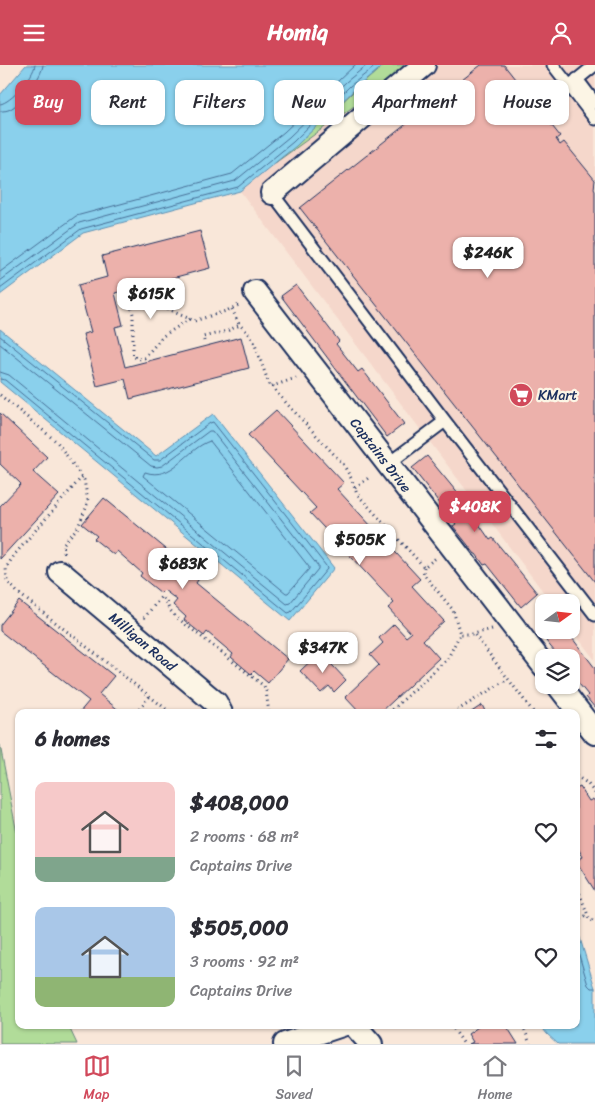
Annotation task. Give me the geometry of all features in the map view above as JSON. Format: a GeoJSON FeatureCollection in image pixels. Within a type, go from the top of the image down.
{"type":"FeatureCollection","features":[{"type":"Feature","properties":{"kind":"street"},"geometry":{"type":"LineString","coordinates":[[272,193],[424,65]]}},
{"type":"Feature","properties":{"kind":"street","name":"Captains Drive"},"geometry":{"type":"LineString","coordinates":[[255,292],[311,365],[381,468],[451,546],[535,655]]}},
{"type":"Feature","properties":{"kind":"street","name":"Milligan Road"},"geometry":{"type":"LineString","coordinates":[[60,572],[216,703],[220,709]]}},
{"type":"Feature","properties":{"kind":"street"},"geometry":{"type":"LineString","coordinates":[[565,694],[576,709]]}},
{"type":"Feature","properties":{"kind":"street"},"geometry":{"type":"LineString","coordinates":[[580,714],[595,733]]}},
{"type":"Feature","properties":{"kind":"street"},"geometry":{"type":"LineString","coordinates":[[285,1044],[330,1029]]}},
{"type":"Feature","properties":{"kind":"street"},"geometry":{"type":"LineString","coordinates":[[358,1029],[371,1044]]}},
{"type":"Feature","properties":{"kind":"lane"},"geometry":{"type":"LineString","coordinates":[[553,65],[595,103]]}},
{"type":"Feature","properties":{"kind":"lane"},"geometry":{"type":"LineString","coordinates":[[573,82],[595,65]]}},
{"type":"Feature","properties":{"kind":"lane"},"geometry":{"type":"LineString","coordinates":[[573,82],[595,119]]}},
{"type":"Feature","properties":{"kind":"lane"},"geometry":{"type":"LineString","coordinates":[[272,193],[595,615]]}},
{"type":"Feature","properties":{"kind":"lane"},"geometry":{"type":"LineString","coordinates":[[381,468],[445,421]]}},
{"type":"Feature","properties":{"kind":"path"},"geometry":{"type":"LineString","coordinates":[[190,319],[163,336],[144,358],[138,359],[133,356],[133,314],[128,295],[153,289],[160,302],[166,307],[190,319],[194,321],[238,307],[255,292]]}},
{"type":"Feature","properties":{"kind":"path"},"geometry":{"type":"LineString","coordinates":[[232,309],[240,325],[254,342],[270,387],[273,386],[277,393],[343,464],[357,494],[424,567],[425,576],[453,610],[460,634],[448,658],[393,709]]}},
{"type":"Feature","properties":{"kind":"path"},"geometry":{"type":"LineString","coordinates":[[204,341],[203,337],[227,331],[240,325]]}},
{"type":"Feature","properties":{"kind":"path"},"geometry":{"type":"LineString","coordinates":[[273,386],[294,379],[311,365]]}},
{"type":"Feature","properties":{"kind":"path"},"geometry":{"type":"LineString","coordinates":[[0,395],[57,442],[84,480],[88,501],[78,527],[64,543],[60,572]]}},
{"type":"Feature","properties":{"kind":"path"},"geometry":{"type":"LineString","coordinates":[[355,488],[381,468]]}},
{"type":"Feature","properties":{"kind":"path"},"geometry":{"type":"LineString","coordinates":[[424,567],[451,546]]}},
{"type":"Feature","properties":{"kind":"path"},"geometry":{"type":"LineString","coordinates":[[132,632],[161,597],[165,599],[168,609],[175,616],[264,685],[268,709]]}},
{"type":"Feature","properties":{"kind":"path"},"geometry":{"type":"LineString","coordinates":[[460,634],[474,635],[488,631],[507,619]]}},
{"type":"Feature","properties":{"kind":"path"},"geometry":{"type":"LineString","coordinates":[[474,635],[531,709]]}},
{"type":"Feature","properties":{"kind":"path"},"geometry":{"type":"LineString","coordinates":[[459,709],[508,679]]}},
{"type":"Feature","properties":{"kind":"path"},"geometry":{"type":"LineString","coordinates":[[139,709],[150,696]]}},
{"type":"Feature","properties":{"kind":"path"},"geometry":{"type":"LineString","coordinates":[[580,779],[587,783],[595,793]]}},
{"type":"Feature","properties":{"kind":"path"},"geometry":{"type":"LineString","coordinates":[[580,895],[587,915],[595,923]]}},
{"type":"Feature","properties":{"kind":"path"},"geometry":{"type":"LineString","coordinates":[[580,919],[587,915]]}},
{"type":"Feature","properties":{"kind":"path"},"geometry":{"type":"LineString","coordinates":[[454,1029],[464,1044]]}},
{"type":"Feature","properties":{"kind":"path"},"geometry":{"type":"LineString","coordinates":[[524,1029],[530,1044]]}},
{"type":"Feature","properties":{"kind":"shaded area","name":"KMart"},"geometry":{"type":"Polygon","coordinates":[[[403,65],[595,65],[595,660],[579,639],[580,594],[545,594],[240,191],[324,125],[344,125],[344,110],[354,102],[354,125],[475,125],[475,80],[383,80],[403,65]]]}},
{"type":"Feature","properties":{"kind":"green space"},"geometry":{"type":"Polygon","coordinates":[[[384,65],[411,65],[390,80],[366,80],[384,65]]]}},
{"type":"Feature","properties":{"kind":"green space"},"geometry":{"type":"Polygon","coordinates":[[[354,91],[354,106],[344,113],[344,100],[354,91]]]}},
{"type":"Feature","properties":{"kind":"green space"},"geometry":{"type":"Polygon","coordinates":[[[318,125],[328,125],[275,163],[318,125]]]}},
{"type":"Feature","properties":{"kind":"green space"},"geometry":{"type":"Polygon","coordinates":[[[0,745],[15,823],[15,1029],[70,1029],[77,1044],[0,1044],[0,745]]]}},
{"type":"Feature","properties":{"kind":"water"},"geometry":{"type":"Polygon","coordinates":[[[26,65],[384,65],[366,80],[354,80],[354,90],[344,100],[344,80],[274,80],[274,125],[318,125],[296,146],[240,191],[83,233],[0,295],[0,95],[26,65]]]}},
{"type":"Feature","properties":{"kind":"water"},"geometry":{"type":"Polygon","coordinates":[[[0,329],[156,456],[213,414],[334,568],[290,621],[0,382],[0,329]]]}},
{"type":"Feature","properties":{"kind":"water"},"geometry":{"type":"Polygon","coordinates":[[[580,938],[595,988],[595,1044],[558,1044],[543,1029],[580,1029],[580,938]]]}},
{"type":"Feature","properties":{"kind":"building","name":"KMart"},"geometry":{"type":"Polygon","coordinates":[[[481,65],[504,65],[516,80],[485,80],[485,125],[551,125],[560,136],[556,139],[560,145],[564,142],[595,180],[595,582],[300,208],[405,125],[475,125],[475,80],[462,80],[481,65]]]}},
{"type":"Feature","properties":{"kind":"building"},"geometry":{"type":"Polygon","coordinates":[[[200,231],[210,268],[115,293],[123,325],[115,327],[125,367],[241,337],[249,368],[130,399],[125,379],[97,386],[83,334],[91,332],[78,285],[107,277],[102,256],[200,231]]]}},
{"type":"Feature","properties":{"kind":"building"},"geometry":{"type":"Polygon","coordinates":[[[296,285],[339,341],[336,344],[358,372],[362,369],[404,424],[387,437],[281,296],[296,285]]]}},
{"type":"Feature","properties":{"kind":"building"},"geometry":{"type":"Polygon","coordinates":[[[276,410],[344,483],[337,489],[420,579],[412,586],[444,621],[423,640],[439,658],[384,709],[356,709],[345,697],[379,665],[370,655],[383,643],[379,638],[394,624],[406,637],[411,633],[388,608],[394,603],[310,513],[316,508],[248,435],[276,410]]]}},
{"type":"Feature","properties":{"kind":"building"},"geometry":{"type":"Polygon","coordinates":[[[0,413],[47,457],[33,472],[59,495],[0,559],[0,506],[21,484],[0,464],[0,413]]]}},
{"type":"Feature","properties":{"kind":"building"},"geometry":{"type":"Polygon","coordinates":[[[427,456],[474,513],[472,514],[490,540],[493,538],[537,593],[521,607],[487,564],[484,565],[453,526],[456,524],[412,468],[427,456]]]}},
{"type":"Feature","properties":{"kind":"building"},"geometry":{"type":"Polygon","coordinates":[[[104,498],[200,577],[196,583],[288,659],[268,683],[254,671],[251,674],[231,657],[233,654],[207,632],[204,636],[184,620],[186,617],[173,605],[177,600],[164,590],[161,593],[140,576],[142,573],[117,551],[114,555],[94,539],[97,536],[82,524],[104,498]]]}},
{"type":"Feature","properties":{"kind":"building"},"geometry":{"type":"Polygon","coordinates":[[[19,601],[114,676],[99,694],[117,709],[82,709],[89,701],[0,631],[0,625],[19,601]]]}},
{"type":"Feature","properties":{"kind":"building"},"geometry":{"type":"Polygon","coordinates":[[[549,639],[573,639],[595,668],[595,708],[580,685],[580,649],[552,649],[546,641],[549,639]]]}},
{"type":"Feature","properties":{"kind":"building"},"geometry":{"type":"Polygon","coordinates":[[[320,652],[346,680],[334,692],[329,686],[321,693],[300,671],[320,652]]]}},
{"type":"Feature","properties":{"kind":"building"},"geometry":{"type":"Polygon","coordinates":[[[482,705],[484,709],[476,709],[482,705]]]}},
{"type":"Feature","properties":{"kind":"building"},"geometry":{"type":"Polygon","coordinates":[[[580,787],[589,801],[593,799],[595,802],[595,891],[580,867],[580,859],[583,857],[580,852],[580,787]]]}},
{"type":"Feature","properties":{"kind":"building"},"geometry":{"type":"Polygon","coordinates":[[[475,1029],[509,1029],[518,1044],[469,1044],[473,1042],[468,1034],[475,1029]]]}},
{"type":"Feature","properties":{"kind":"place","name":"KMart"},"geometry":{"type":"Point","coordinates":[521,395]}}]}
